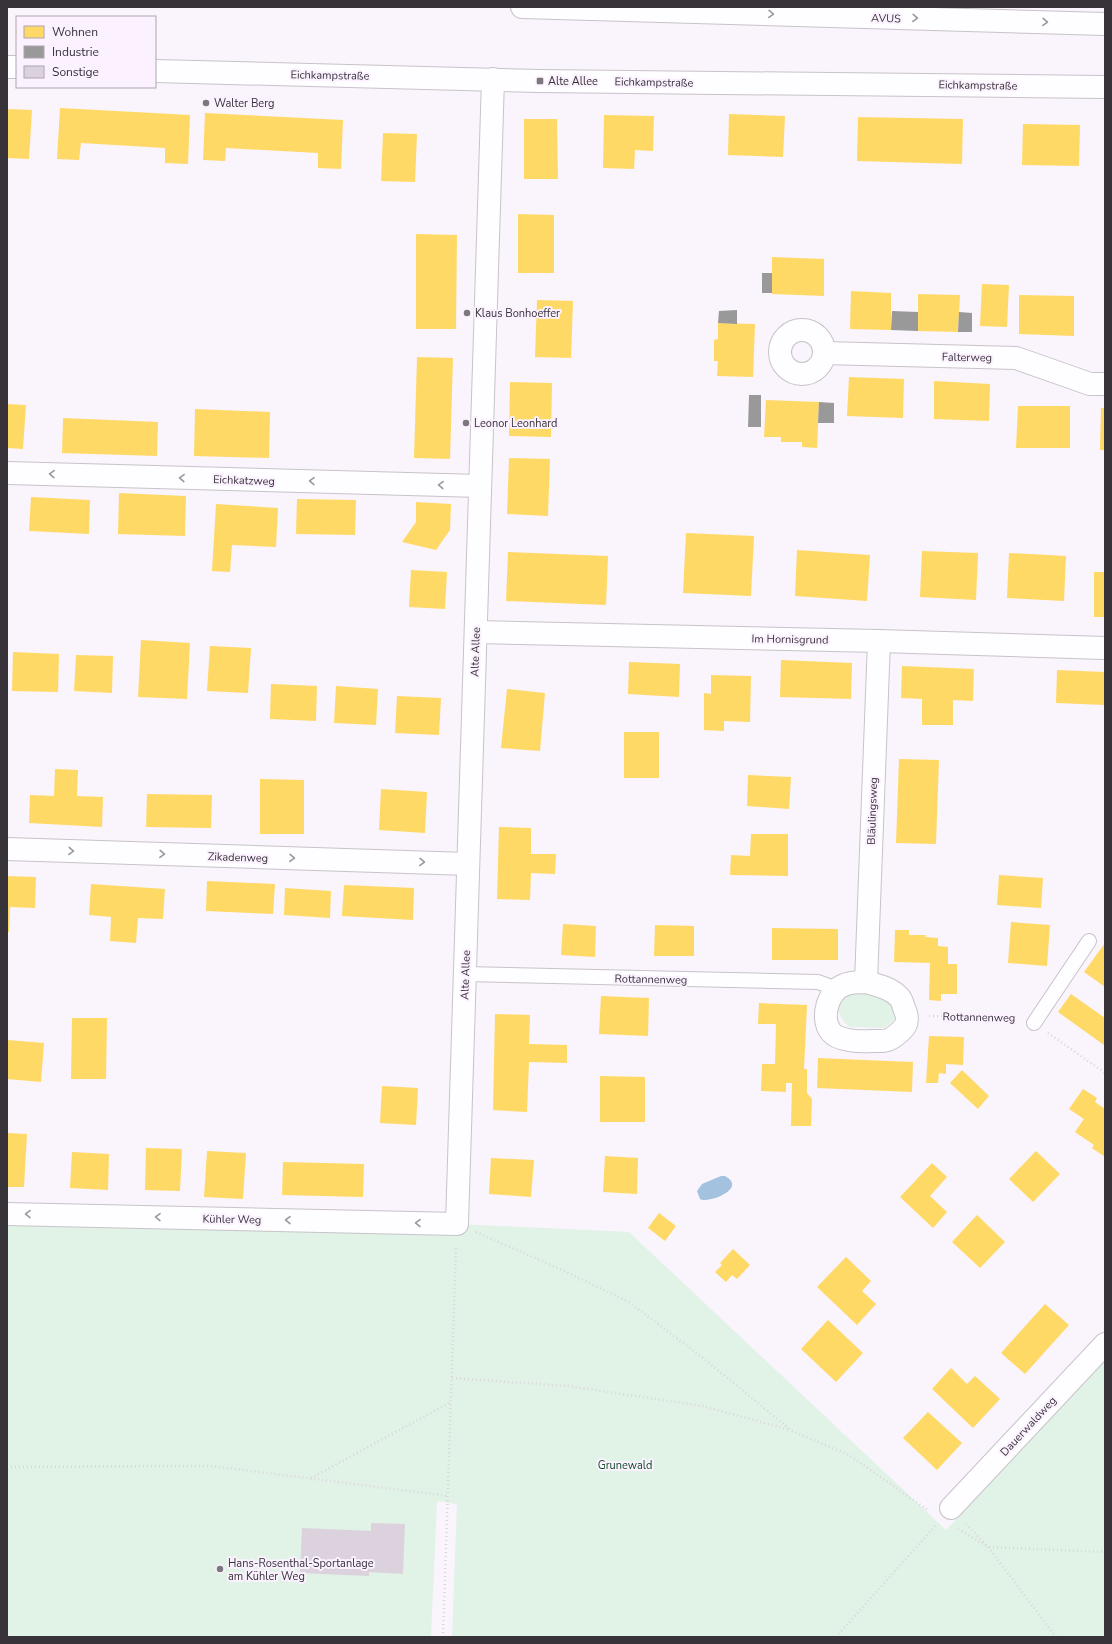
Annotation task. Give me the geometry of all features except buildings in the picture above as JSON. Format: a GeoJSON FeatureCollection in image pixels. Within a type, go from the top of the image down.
{"type":"FeatureCollection","features":[{"type":"Feature","properties":{"kind":"main road","name":"AVUS"},"geometry":{"type":"LineString","coordinates":[[522,7],[1105,24]]}},
{"type":"Feature","properties":{"kind":"main road","name":"Eichkampstraße"},"geometry":{"type":"LineString","coordinates":[[156,71],[493,79],[1105,87]]}},
{"type":"Feature","properties":{"kind":"main road","name":"Alte Allee"},"geometry":{"type":"LineString","coordinates":[[457,1224],[493,79]]}},
{"type":"Feature","properties":{"kind":"main road","name":"Falterweg"},"geometry":{"type":"LineString","coordinates":[[824,353],[1016,358],[1090,384],[1105,384]]}},
{"type":"Feature","properties":{"kind":"main road","name":"Eichkatzweg"},"geometry":{"type":"LineString","coordinates":[[7,473],[480,486]]}},
{"type":"Feature","properties":{"kind":"main road","name":"Im Hornisgrund"},"geometry":{"type":"LineString","coordinates":[[476,632],[879,641],[1105,648]]}},
{"type":"Feature","properties":{"kind":"main road","name":"Bläulingsweg"},"geometry":{"type":"LineString","coordinates":[[866,982],[879,641]]}},
{"type":"Feature","properties":{"kind":"main road","name":"Zikadenweg"},"geometry":{"type":"LineString","coordinates":[[7,849],[468,864]]}},
{"type":"Feature","properties":{"kind":"main road"},"geometry":{"type":"LineString","coordinates":[[866,982],[888,989],[900,997],[907,1015],[906,1026],[888,1040],[859,1042],[840,1038],[831,1033],[826,1016],[827,1006],[837,989],[844,984],[866,982]]}},
{"type":"Feature","properties":{"kind":"main road","name":"Kühler Weg"},"geometry":{"type":"LineString","coordinates":[[7,1214],[457,1224]]}},
{"type":"Feature","properties":{"kind":"main road","name":"Dauerwaldweg"},"geometry":{"type":"LineString","coordinates":[[946,1514],[1105,1344]]}},
{"type":"Feature","properties":{"kind":"lane"},"geometry":{"type":"LineString","coordinates":[[1034,1023],[1089,941]]}},
{"type":"Feature","properties":{"kind":"lane","name":"Rottannenweg"},"geometry":{"type":"LineString","coordinates":[[465,974],[818,982],[837,989]]}},
{"type":"Feature","properties":{"kind":"path","name":"Rottannenweg"},"geometry":{"type":"LineString","coordinates":[[907,1015],[1026,1018],[1105,1073]]}},
{"type":"Feature","properties":{"kind":"path"},"geometry":{"type":"LineString","coordinates":[[443,1637],[449,1496],[457,1224],[560,1269],[629,1302],[703,1358],[792,1431]]}},
{"type":"Feature","properties":{"kind":"path"},"geometry":{"type":"LineString","coordinates":[[452,1378],[568,1386],[703,1406],[792,1431],[849,1455],[946,1514],[988,1547],[1056,1637]]}},
{"type":"Feature","properties":{"kind":"path"},"geometry":{"type":"LineString","coordinates":[[311,1478],[451,1402]]}},
{"type":"Feature","properties":{"kind":"path"},"geometry":{"type":"LineString","coordinates":[[7,1467],[211,1466],[449,1496]]}},
{"type":"Feature","properties":{"kind":"path"},"geometry":{"type":"LineString","coordinates":[[946,1514],[988,1547],[1105,1552]]}},
{"type":"Feature","properties":{"kind":"path"},"geometry":{"type":"LineString","coordinates":[[836,1637],[946,1514]]}},
{"type":"Feature","properties":{"kind":"path"},"geometry":{"type":"LineString","coordinates":[[839,1637],[842,1630]]}},
{"type":"Feature","properties":{"kind":"green space"},"geometry":{"type":"Polygon","coordinates":[[[851,993],[884,994],[898,1011],[894,1021],[883,1028],[850,1027],[843,1021],[838,1011],[841,1001],[851,993]]]}},
{"type":"Feature","properties":{"kind":"green space","name":"Grunewald"},"geometry":{"type":"Polygon","coordinates":[[[7,1215],[457,1224],[629,1232],[946,1530],[1105,1357],[1105,1637],[452,1637],[457,1504],[437,1501],[431,1637],[7,1637],[7,1215]]]}},
{"type":"Feature","properties":{"kind":"water"},"geometry":{"type":"Polygon","coordinates":[[[721,1176],[725,1176],[731,1181],[732,1185],[730,1190],[718,1197],[705,1200],[700,1199],[697,1191],[702,1184],[721,1176]]]}},
{"type":"Feature","properties":{"kind":"place","name":"Alte Allee"},"geometry":{"type":"Point","coordinates":[540,81]}},
{"type":"Feature","properties":{"kind":"place","name":"Walter Berg"},"geometry":{"type":"Point","coordinates":[206,103]}},
{"type":"Feature","properties":{"kind":"place","name":"Klaus Bonhoeffer"},"geometry":{"type":"Point","coordinates":[467,313]}},
{"type":"Feature","properties":{"kind":"place","name":"Leonor Leonhard"},"geometry":{"type":"Point","coordinates":[466,423]}},
{"type":"Feature","properties":{"kind":"place","name":"Hans-Rosenthal-Sportanlage am Kühler Weg"},"geometry":{"type":"Point","coordinates":[220,1569]}}]}
